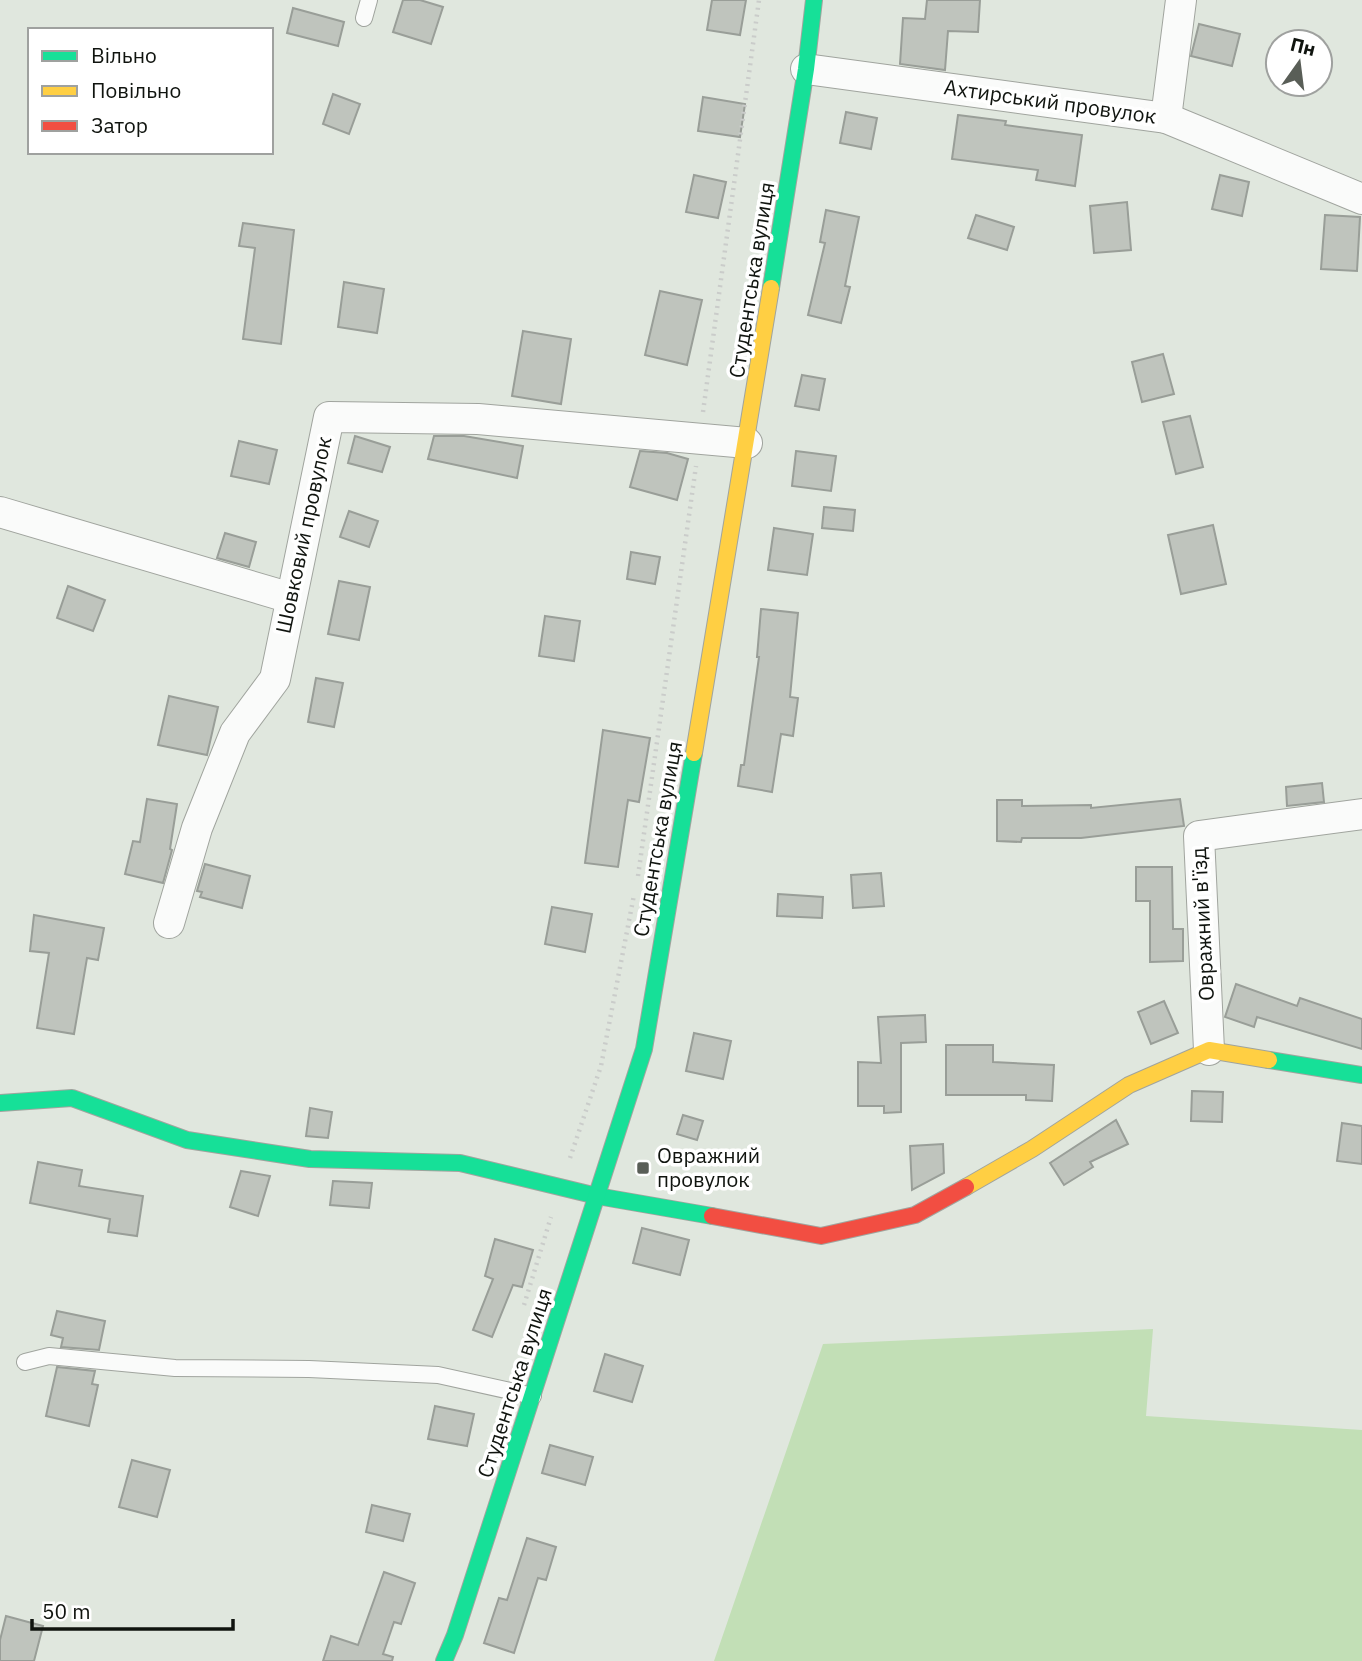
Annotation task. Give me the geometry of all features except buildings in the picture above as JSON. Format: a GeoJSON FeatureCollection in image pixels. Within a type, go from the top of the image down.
{"type":"FeatureCollection","features":[{"type":"Feature","properties":{"kind":"main road","name":"Студентська вулиця"},"geometry":{"type":"LineString","coordinates":[[444,1661],[455,1635],[644,1049],[747,443],[806,69],[814,0]]}},
{"type":"Feature","properties":{"kind":"main road"},"geometry":{"type":"LineString","coordinates":[[0,1103],[72,1098],[187,1140],[310,1160],[460,1163],[597,1196],[821,1236],[915,1214],[1032,1149],[1129,1085],[1209,1050],[1362,1075]]}},
{"type":"Feature","properties":{"kind":"street"},"geometry":{"type":"LineString","coordinates":[[1166,118],[1181,0]]}},
{"type":"Feature","properties":{"kind":"street","name":"Ахтирський провулок"},"geometry":{"type":"LineString","coordinates":[[806,69],[1166,118],[1362,199]]}},
{"type":"Feature","properties":{"kind":"street","name":"Шовковий провулок"},"geometry":{"type":"LineString","coordinates":[[169,923],[197,828],[235,733],[275,679],[328,417],[478,419],[747,443]]}},
{"type":"Feature","properties":{"kind":"street"},"geometry":{"type":"LineString","coordinates":[[0,512],[291,598]]}},
{"type":"Feature","properties":{"kind":"street","name":"Овражний в'їзд"},"geometry":{"type":"LineString","coordinates":[[1209,1050],[1199,836],[1362,814]]}},
{"type":"Feature","properties":{"kind":"lane"},"geometry":{"type":"LineString","coordinates":[[364,18],[369,0]]}},
{"type":"Feature","properties":{"kind":"lane"},"geometry":{"type":"LineString","coordinates":[[25,1362],[49,1356],[175,1368],[309,1369],[438,1375],[533,1396]]}},
{"type":"Feature","properties":{"kind":"path"},"geometry":{"type":"LineString","coordinates":[[522,1313],[560,1187],[601,1066],[636,885],[759,0]]}},
{"type":"Feature","properties":{"kind":"green space"},"geometry":{"type":"Polygon","coordinates":[[[1153,1329],[1146,1416],[1362,1430],[1362,1661],[714,1661],[823,1344],[1153,1329]]]}},
{"type":"Feature","properties":{"kind":"traffic: fast"},"geometry":{"type":"LineString","coordinates":[[771,288],[806,69],[814,0]]}},
{"type":"Feature","properties":{"kind":"traffic: fast"},"geometry":{"type":"LineString","coordinates":[[444,1661],[455,1635],[644,1049],[694,753]]}},
{"type":"Feature","properties":{"kind":"traffic: fast"},"geometry":{"type":"LineString","coordinates":[[1269,1060],[1362,1075]]}},
{"type":"Feature","properties":{"kind":"traffic: fast"},"geometry":{"type":"LineString","coordinates":[[0,1103],[72,1098],[187,1140],[310,1159],[460,1163],[597,1196],[712,1216]]}},
{"type":"Feature","properties":{"kind":"traffic: slow"},"geometry":{"type":"LineString","coordinates":[[694,753],[771,288]]}},
{"type":"Feature","properties":{"kind":"traffic: slow"},"geometry":{"type":"LineString","coordinates":[[966,1187],[1032,1149],[1129,1085],[1209,1050],[1269,1060]]}},
{"type":"Feature","properties":{"kind":"traffic: jam"},"geometry":{"type":"LineString","coordinates":[[712,1216],[821,1236],[915,1215],[966,1187]]}},
{"type":"Feature","properties":{"kind":"place","name":"Овражний провулок"},"geometry":{"type":"Point","coordinates":[643,1168]}}]}
